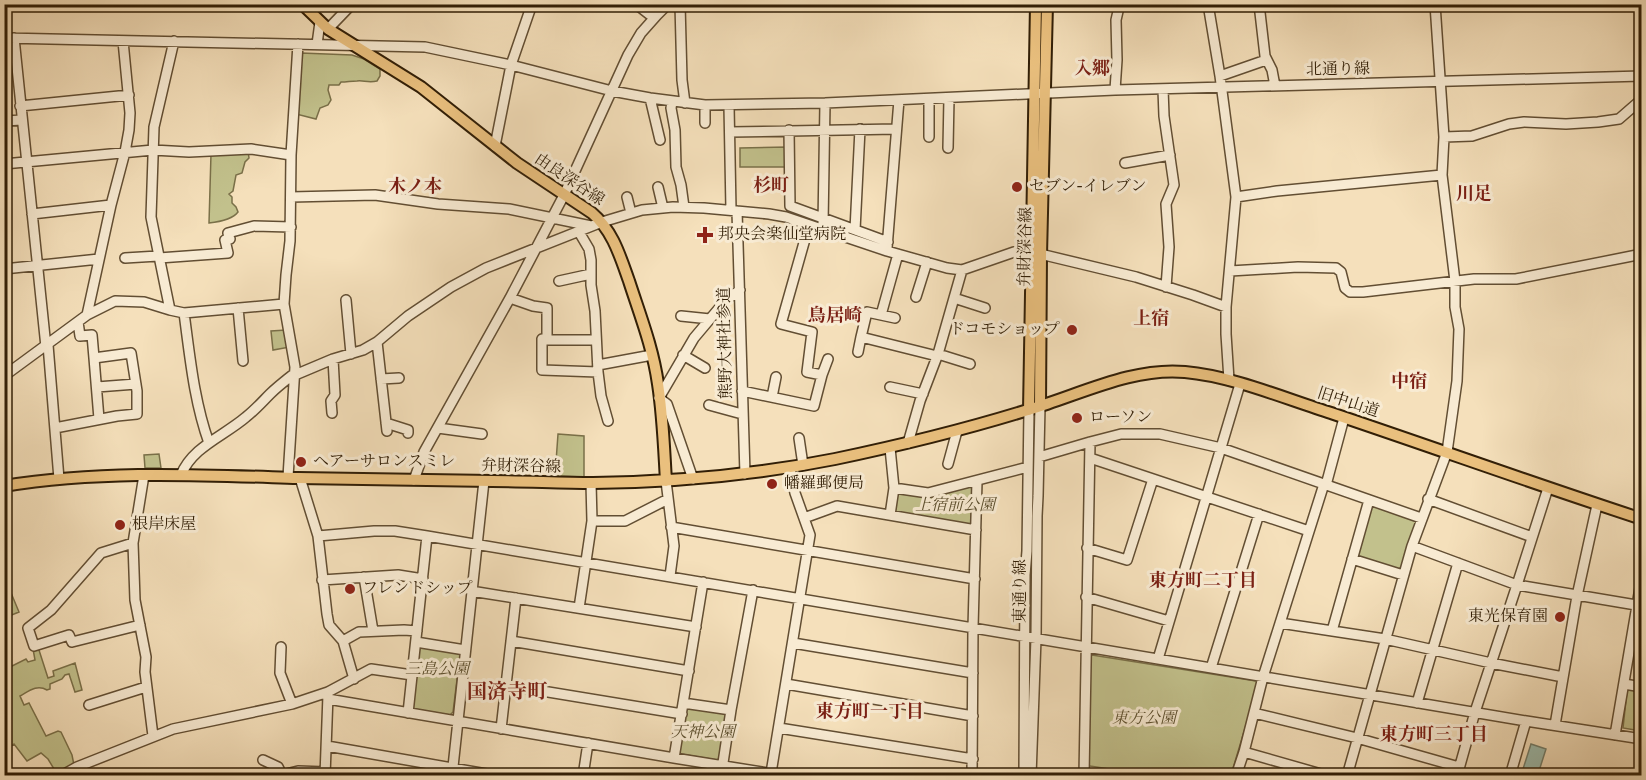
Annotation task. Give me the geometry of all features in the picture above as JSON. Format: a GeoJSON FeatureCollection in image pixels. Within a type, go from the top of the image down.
{"type":"FeatureCollection","features":[{"type":"Feature","properties":{"kind":"main road","name":"由良深谷線"},"geometry":{"type":"LineString","coordinates":[[302,4],[324,25],[421,87],[533,175],[592,213],[597,224],[618,251],[644,324],[659,398],[666,481]]}},
{"type":"Feature","properties":{"kind":"main road","name":"弁財深谷線"},"geometry":{"type":"LineString","coordinates":[[1036,4],[1040,93]]}},
{"type":"Feature","properties":{"kind":"main road","name":"弁財深谷線"},"geometry":{"type":"LineString","coordinates":[[4,486],[59,478],[103,475],[591,483],[693,479],[790,468],[890,448],[1035,408],[1040,93],[1047,4]]}},
{"type":"Feature","properties":{"kind":"main road","name":"旧中山道"},"geometry":{"type":"LineString","coordinates":[[1035,408],[1148,372],[1200,373],[1235,382],[1447,452],[1641,519]]}},
{"type":"Feature","properties":{"kind":"street"},"geometry":{"type":"LineString","coordinates":[[317,44],[324,25],[351,4]]}},
{"type":"Feature","properties":{"kind":"street"},"geometry":{"type":"LineString","coordinates":[[495,146],[511,65],[532,4]]}},
{"type":"Feature","properties":{"kind":"street"},"geometry":{"type":"LineString","coordinates":[[636,4],[654,18]]}},
{"type":"Feature","properties":{"kind":"street"},"geometry":{"type":"LineString","coordinates":[[414,480],[424,452],[510,298],[564,195],[634,44],[668,4]]}},
{"type":"Feature","properties":{"kind":"street"},"geometry":{"type":"LineString","coordinates":[[680,4],[682,80],[685,103]]}},
{"type":"Feature","properties":{"kind":"street"},"geometry":{"type":"LineString","coordinates":[[1114,90],[1117,60],[1117,6],[1133,4]]}},
{"type":"Feature","properties":{"kind":"street"},"geometry":{"type":"LineString","coordinates":[[1158,659],[1221,448],[1235,382],[1226,334],[1226,307],[1236,197],[1208,4]]}},
{"type":"Feature","properties":{"kind":"street"},"geometry":{"type":"LineString","coordinates":[[1260,4],[1266,60],[1272,70],[1275,86]]}},
{"type":"Feature","properties":{"kind":"street"},"geometry":{"type":"LineString","coordinates":[[1347,776],[1403,575],[1421,518],[1447,452],[1457,381],[1459,336],[1442,175],[1444,137],[1435,4]]}},
{"type":"Feature","properties":{"kind":"street"},"geometry":{"type":"LineString","coordinates":[[9,38],[27,161],[59,478]]}},
{"type":"Feature","properties":{"kind":"street","name":"北通り線"},"geometry":{"type":"LineString","coordinates":[[9,38],[425,47],[511,65],[612,91],[672,102],[729,106],[1114,90],[1641,76]]}},
{"type":"Feature","properties":{"kind":"street"},"geometry":{"type":"LineString","coordinates":[[87,315],[125,152],[130,113],[123,41]]}},
{"type":"Feature","properties":{"kind":"street"},"geometry":{"type":"LineString","coordinates":[[170,310],[151,217],[154,127],[174,41]]}},
{"type":"Feature","properties":{"kind":"street"},"geometry":{"type":"LineString","coordinates":[[288,477],[295,364],[284,304],[291,227],[291,155],[298,44]]}},
{"type":"Feature","properties":{"kind":"street"},"geometry":{"type":"LineString","coordinates":[[1220,76],[1266,60]]}},
{"type":"Feature","properties":{"kind":"street"},"geometry":{"type":"LineString","coordinates":[[1163,89],[1164,116],[1174,185],[1166,204],[1169,247],[1166,287]]}},
{"type":"Feature","properties":{"kind":"street"},"geometry":{"type":"LineString","coordinates":[[20,106],[129,95]]}},
{"type":"Feature","properties":{"kind":"street"},"geometry":{"type":"LineString","coordinates":[[650,98],[660,140]]}},
{"type":"Feature","properties":{"kind":"street"},"geometry":{"type":"LineString","coordinates":[[948,148],[949,98]]}},
{"type":"Feature","properties":{"kind":"street"},"geometry":{"type":"LineString","coordinates":[[929,99],[929,137]]}},
{"type":"Feature","properties":{"kind":"street"},"geometry":{"type":"LineString","coordinates":[[1444,137],[1472,136],[1524,122],[1598,122],[1619,119],[1641,99]]}},
{"type":"Feature","properties":{"kind":"street"},"geometry":{"type":"LineString","coordinates":[[887,247],[898,100]]}},
{"type":"Feature","properties":{"kind":"street"},"geometry":{"type":"LineString","coordinates":[[672,102],[675,130],[673,168],[681,185],[684,207]]}},
{"type":"Feature","properties":{"kind":"street"},"geometry":{"type":"LineString","coordinates":[[823,224],[825,103]]}},
{"type":"Feature","properties":{"kind":"street"},"geometry":{"type":"LineString","coordinates":[[705,105],[705,123]]}},
{"type":"Feature","properties":{"kind":"street","name":"熊野大神社参道"},"geometry":{"type":"LineString","coordinates":[[729,106],[740,290],[744,474]]}},
{"type":"Feature","properties":{"kind":"street"},"geometry":{"type":"LineString","coordinates":[[4,121],[22,120]]}},
{"type":"Feature","properties":{"kind":"street"},"geometry":{"type":"LineString","coordinates":[[855,230],[860,129]]}},
{"type":"Feature","properties":{"kind":"street"},"geometry":{"type":"LineString","coordinates":[[730,132],[896,129]]}},
{"type":"Feature","properties":{"kind":"street"},"geometry":{"type":"LineString","coordinates":[[789,130],[790,206],[823,224],[887,247]]}},
{"type":"Feature","properties":{"kind":"street"},"geometry":{"type":"LineString","coordinates":[[4,164],[153,150],[189,152],[251,149],[291,155]]}},
{"type":"Feature","properties":{"kind":"street"},"geometry":{"type":"LineString","coordinates":[[1125,162],[1170,155]]}},
{"type":"Feature","properties":{"kind":"street"},"geometry":{"type":"LineString","coordinates":[[1236,197],[1442,175]]}},
{"type":"Feature","properties":{"kind":"street"},"geometry":{"type":"LineString","coordinates":[[658,187],[663,208]]}},
{"type":"Feature","properties":{"kind":"street"},"geometry":{"type":"LineString","coordinates":[[291,197],[375,195],[438,204],[509,209],[551,218],[597,224]]}},
{"type":"Feature","properties":{"kind":"street"},"geometry":{"type":"LineString","coordinates":[[627,197],[631,213]]}},
{"type":"Feature","properties":{"kind":"street"},"geometry":{"type":"LineString","coordinates":[[32,214],[111,205]]}},
{"type":"Feature","properties":{"kind":"street"},"geometry":{"type":"LineString","coordinates":[[181,475],[185,464],[209,443],[246,418],[270,394],[295,374],[363,350],[377,342],[405,318],[486,267],[631,213],[684,207],[786,217],[809,225],[823,224],[855,230],[898,254],[962,270],[1014,252],[1036,253],[1136,277],[1226,307]]}},
{"type":"Feature","properties":{"kind":"street"},"geometry":{"type":"LineString","coordinates":[[809,225],[781,324],[812,332],[807,372],[822,375]]}},
{"type":"Feature","properties":{"kind":"street"},"geometry":{"type":"LineString","coordinates":[[125,258],[228,253],[225,240],[230,239],[228,233],[254,226],[291,227]]}},
{"type":"Feature","properties":{"kind":"street"},"geometry":{"type":"LineString","coordinates":[[579,232],[589,249],[591,260],[598,368],[601,396],[608,421]]}},
{"type":"Feature","properties":{"kind":"street"},"geometry":{"type":"LineString","coordinates":[[881,315],[898,254]]}},
{"type":"Feature","properties":{"kind":"street"},"geometry":{"type":"LineString","coordinates":[[1230,271],[1299,267],[1336,268],[1341,272],[1345,288],[1350,292],[1363,292],[1474,279],[1516,279],[1641,254]]}},
{"type":"Feature","properties":{"kind":"street"},"geometry":{"type":"LineString","coordinates":[[4,269],[99,259]]}},
{"type":"Feature","properties":{"kind":"street"},"geometry":{"type":"LineString","coordinates":[[916,297],[927,262]]}},
{"type":"Feature","properties":{"kind":"street"},"geometry":{"type":"LineString","coordinates":[[908,443],[938,355],[962,270]]}},
{"type":"Feature","properties":{"kind":"street"},"geometry":{"type":"LineString","coordinates":[[559,281],[591,274]]}},
{"type":"Feature","properties":{"kind":"street"},"geometry":{"type":"LineString","coordinates":[[693,479],[667,404],[659,398],[694,338],[726,300],[740,290]]}},
{"type":"Feature","properties":{"kind":"street"},"geometry":{"type":"LineString","coordinates":[[510,298],[547,308],[547,339]]}},
{"type":"Feature","properties":{"kind":"street"},"geometry":{"type":"LineString","coordinates":[[954,298],[985,308]]}},
{"type":"Feature","properties":{"kind":"street"},"geometry":{"type":"LineString","coordinates":[[4,376],[87,315],[115,300],[144,302],[184,313],[284,304]]}},
{"type":"Feature","properties":{"kind":"street"},"geometry":{"type":"LineString","coordinates":[[346,300],[351,354]]}},
{"type":"Feature","properties":{"kind":"street"},"geometry":{"type":"LineString","coordinates":[[238,308],[243,361]]}},
{"type":"Feature","properties":{"kind":"street"},"geometry":{"type":"LineString","coordinates":[[858,352],[867,312],[895,318]]}},
{"type":"Feature","properties":{"kind":"street"},"geometry":{"type":"LineString","coordinates":[[184,313],[198,411],[209,443]]}},
{"type":"Feature","properties":{"kind":"street"},"geometry":{"type":"LineString","coordinates":[[681,316],[710,319]]}},
{"type":"Feature","properties":{"kind":"street"},"geometry":{"type":"LineString","coordinates":[[78,322],[80,336],[92,334],[99,419]]}},
{"type":"Feature","properties":{"kind":"street"},"geometry":{"type":"LineString","coordinates":[[861,337],[970,364]]}},
{"type":"Feature","properties":{"kind":"street"},"geometry":{"type":"LineString","coordinates":[[596,340],[542,339],[542,370],[598,368],[652,355]]}},
{"type":"Feature","properties":{"kind":"street"},"geometry":{"type":"LineString","coordinates":[[377,342],[386,427],[408,430],[408,433]]}},
{"type":"Feature","properties":{"kind":"street"},"geometry":{"type":"LineString","coordinates":[[55,428],[138,414],[131,353],[94,358]]}},
{"type":"Feature","properties":{"kind":"street"},"geometry":{"type":"LineString","coordinates":[[683,355],[705,368]]}},
{"type":"Feature","properties":{"kind":"street"},"geometry":{"type":"LineString","coordinates":[[332,412],[331,401],[335,395],[333,359]]}},
{"type":"Feature","properties":{"kind":"street"},"geometry":{"type":"LineString","coordinates":[[742,391],[814,406],[828,359]]}},
{"type":"Feature","properties":{"kind":"street"},"geometry":{"type":"LineString","coordinates":[[772,397],[777,376]]}},
{"type":"Feature","properties":{"kind":"street"},"geometry":{"type":"LineString","coordinates":[[381,379],[399,378]]}},
{"type":"Feature","properties":{"kind":"street"},"geometry":{"type":"LineString","coordinates":[[97,387],[136,384]]}},
{"type":"Feature","properties":{"kind":"street"},"geometry":{"type":"LineString","coordinates":[[890,387],[923,394]]}},
{"type":"Feature","properties":{"kind":"street"},"geometry":{"type":"LineString","coordinates":[[709,405],[742,414]]}},
{"type":"Feature","properties":{"kind":"street","name":"東通り線"},"geometry":{"type":"LineString","coordinates":[[1031,776],[1040,457],[1035,408]]}},
{"type":"Feature","properties":{"kind":"street","name":"東通り線"},"geometry":{"type":"LineString","coordinates":[[1024,776],[1028,467],[1035,408]]}},
{"type":"Feature","properties":{"kind":"street"},"geometry":{"type":"LineString","coordinates":[[1236,776],[1263,677],[1325,485],[1344,418]]}},
{"type":"Feature","properties":{"kind":"street"},"geometry":{"type":"LineString","coordinates":[[438,428],[482,434]]}},
{"type":"Feature","properties":{"kind":"street"},"geometry":{"type":"LineString","coordinates":[[948,464],[957,431]]}},
{"type":"Feature","properties":{"kind":"street"},"geometry":{"type":"LineString","coordinates":[[1040,457],[1121,434],[1160,434],[1221,448],[1421,518]]}},
{"type":"Feature","properties":{"kind":"street"},"geometry":{"type":"LineString","coordinates":[[799,438],[803,465]]}},
{"type":"Feature","properties":{"kind":"street"},"geometry":{"type":"LineString","coordinates":[[1084,776],[1090,442]]}},
{"type":"Feature","properties":{"kind":"street"},"geometry":{"type":"LineString","coordinates":[[890,448],[894,488],[890,515]]}},
{"type":"Feature","properties":{"kind":"street"},"geometry":{"type":"LineString","coordinates":[[1090,458],[1309,531]]}},
{"type":"Feature","properties":{"kind":"street"},"geometry":{"type":"LineString","coordinates":[[894,488],[928,493],[1028,467]]}},
{"type":"Feature","properties":{"kind":"street"},"geometry":{"type":"LineString","coordinates":[[771,773],[810,535],[795,493],[790,468]]}},
{"type":"Feature","properties":{"kind":"street"},"geometry":{"type":"LineString","coordinates":[[144,475],[133,543],[135,600],[146,657],[146,687],[153,736]]}},
{"type":"Feature","properties":{"kind":"street"},"geometry":{"type":"LineString","coordinates":[[300,478],[318,536],[329,625],[342,641],[354,679]]}},
{"type":"Feature","properties":{"kind":"street"},"geometry":{"type":"LineString","coordinates":[[1087,548],[1127,560],[1153,479]]}},
{"type":"Feature","properties":{"kind":"street"},"geometry":{"type":"LineString","coordinates":[[452,772],[484,481]]}},
{"type":"Feature","properties":{"kind":"street"},"geometry":{"type":"LineString","coordinates":[[666,481],[674,546],[670,576]]}},
{"type":"Feature","properties":{"kind":"street"},"geometry":{"type":"LineString","coordinates":[[972,776],[977,481]]}},
{"type":"Feature","properties":{"kind":"street"},"geometry":{"type":"LineString","coordinates":[[579,608],[592,521],[591,483]]}},
{"type":"Feature","properties":{"kind":"street"},"geometry":{"type":"LineString","coordinates":[[1254,713],[1357,738],[1458,771],[1548,488]]}},
{"type":"Feature","properties":{"kind":"street"},"geometry":{"type":"LineString","coordinates":[[592,521],[625,520],[668,499]]}},
{"type":"Feature","properties":{"kind":"street"},"geometry":{"type":"LineString","coordinates":[[1332,631],[1369,500]]}},
{"type":"Feature","properties":{"kind":"street"},"geometry":{"type":"LineString","coordinates":[[1428,500],[1532,537]]}},
{"type":"Feature","properties":{"kind":"street"},"geometry":{"type":"LineString","coordinates":[[1555,725],[1577,596],[1597,505]]}},
{"type":"Feature","properties":{"kind":"street"},"geometry":{"type":"LineString","coordinates":[[804,518],[837,507],[976,530]]}},
{"type":"Feature","properties":{"kind":"street"},"geometry":{"type":"LineString","coordinates":[[1210,668],[1259,514]]}},
{"type":"Feature","properties":{"kind":"street"},"geometry":{"type":"LineString","coordinates":[[671,527],[975,579]]}},
{"type":"Feature","properties":{"kind":"street"},"geometry":{"type":"LineString","coordinates":[[318,536],[374,531],[394,531],[427,536],[1641,739]]}},
{"type":"Feature","properties":{"kind":"street"},"geometry":{"type":"LineString","coordinates":[[408,713],[427,536]]}},
{"type":"Feature","properties":{"kind":"street"},"geometry":{"type":"LineString","coordinates":[[133,543],[101,553],[61,600],[27,628],[34,646],[69,635],[72,642],[140,625]]}},
{"type":"Feature","properties":{"kind":"street"},"geometry":{"type":"LineString","coordinates":[[1412,546],[1517,585],[1639,605]]}},
{"type":"Feature","properties":{"kind":"street"},"geometry":{"type":"LineString","coordinates":[[1352,559],[1403,575]]}},
{"type":"Feature","properties":{"kind":"street"},"geometry":{"type":"LineString","coordinates":[[1418,703],[1458,563]]}},
{"type":"Feature","properties":{"kind":"street"},"geometry":{"type":"LineString","coordinates":[[322,580],[398,575],[423,579]]}},
{"type":"Feature","properties":{"kind":"street"},"geometry":{"type":"LineString","coordinates":[[1615,735],[1639,605],[1641,576]]}},
{"type":"Feature","properties":{"kind":"street"},"geometry":{"type":"LineString","coordinates":[[364,577],[373,631]]}},
{"type":"Feature","properties":{"kind":"street"},"geometry":{"type":"LineString","coordinates":[[674,758],[703,582]]}},
{"type":"Feature","properties":{"kind":"street"},"geometry":{"type":"LineString","coordinates":[[722,771],[753,590]]}},
{"type":"Feature","properties":{"kind":"street"},"geometry":{"type":"LineString","coordinates":[[471,591],[696,627]]}},
{"type":"Feature","properties":{"kind":"street"},"geometry":{"type":"LineString","coordinates":[[1086,597],[1169,621]]}},
{"type":"Feature","properties":{"kind":"street"},"geometry":{"type":"LineString","coordinates":[[501,729],[516,598]]}},
{"type":"Feature","properties":{"kind":"street"},"geometry":{"type":"LineString","coordinates":[[1280,623],[1385,639],[1563,677]]}},
{"type":"Feature","properties":{"kind":"street"},"geometry":{"type":"LineString","coordinates":[[342,641],[359,632],[404,630],[417,632]]}},
{"type":"Feature","properties":{"kind":"street"},"geometry":{"type":"LineString","coordinates":[[511,640],[689,671]]}},
{"type":"Feature","properties":{"kind":"street"},"geometry":{"type":"LineString","coordinates":[[416,642],[465,650]]}},
{"type":"Feature","properties":{"kind":"street"},"geometry":{"type":"LineString","coordinates":[[793,643],[973,673]]}},
{"type":"Feature","properties":{"kind":"street"},"geometry":{"type":"LineString","coordinates":[[281,647],[280,673],[292,704]]}},
{"type":"Feature","properties":{"kind":"street"},"geometry":{"type":"LineString","coordinates":[[61,776],[77,767],[173,729],[328,696],[370,669],[412,675]]}},
{"type":"Feature","properties":{"kind":"street"},"geometry":{"type":"LineString","coordinates":[[786,684],[973,716]]}},
{"type":"Feature","properties":{"kind":"street"},"geometry":{"type":"LineString","coordinates":[[1624,684],[1641,687]]}},
{"type":"Feature","properties":{"kind":"street"},"geometry":{"type":"LineString","coordinates":[[506,685],[682,714]]}},
{"type":"Feature","properties":{"kind":"street"},"geometry":{"type":"LineString","coordinates":[[89,705],[146,687]]}},
{"type":"Feature","properties":{"kind":"street"},"geometry":{"type":"LineString","coordinates":[[328,696],[458,722],[674,758],[722,771],[787,776]]}},
{"type":"Feature","properties":{"kind":"street"},"geometry":{"type":"LineString","coordinates":[[263,760],[278,766],[282,775],[298,771],[326,774],[328,696]]}},
{"type":"Feature","properties":{"kind":"street"},"geometry":{"type":"LineString","coordinates":[[683,703],[731,710]]}},
{"type":"Feature","properties":{"kind":"street"},"geometry":{"type":"LineString","coordinates":[[1510,776],[1526,721]]}},
{"type":"Feature","properties":{"kind":"street"},"geometry":{"type":"LineString","coordinates":[[779,728],[973,759]]}},
{"type":"Feature","properties":{"kind":"street"},"geometry":{"type":"LineString","coordinates":[[583,776],[588,743]]}},
{"type":"Feature","properties":{"kind":"street"},"geometry":{"type":"LineString","coordinates":[[327,746],[452,772],[498,776]]}},
{"type":"Feature","properties":{"kind":"street"},"geometry":{"type":"LineString","coordinates":[[1244,752],[1328,776]]}},
{"type":"Feature","properties":{"kind":"green space"},"geometry":{"type":"Polygon","coordinates":[[[301,53],[352,55],[380,69],[380,76],[377,81],[341,82],[339,85],[329,85],[331,100],[328,105],[320,108],[316,119],[296,114],[301,53]]]}},
{"type":"Feature","properties":{"kind":"green space"},"geometry":{"type":"Polygon","coordinates":[[[787,147],[787,167],[740,167],[740,148],[787,147]]]}},
{"type":"Feature","properties":{"kind":"green space"},"geometry":{"type":"Polygon","coordinates":[[[248,151],[249,158],[245,162],[242,173],[236,175],[233,191],[229,194],[238,212],[229,219],[209,223],[211,154],[248,151]]]}},
{"type":"Feature","properties":{"kind":"green space"},"geometry":{"type":"Polygon","coordinates":[[[286,330],[290,347],[273,350],[271,331],[286,330]]]}},
{"type":"Feature","properties":{"kind":"green space"},"geometry":{"type":"Polygon","coordinates":[[[558,434],[584,436],[584,477],[555,476],[558,434]]]}},
{"type":"Feature","properties":{"kind":"green space"},"geometry":{"type":"Polygon","coordinates":[[[159,454],[161,468],[145,468],[144,455],[159,454]]]}},
{"type":"Feature","properties":{"kind":"green space","name":"上宿前公園"},"geometry":{"type":"Polygon","coordinates":[[[974,485],[973,524],[971,526],[894,511],[896,492],[974,485]]]}},
{"type":"Feature","properties":{"kind":"green space"},"geometry":{"type":"Polygon","coordinates":[[[1371,504],[1413,517],[1416,522],[1403,568],[1400,570],[1359,558],[1357,553],[1371,504]]]}},
{"type":"Feature","properties":{"kind":"green space"},"geometry":{"type":"Polygon","coordinates":[[[4,576],[19,612],[9,616],[5,621],[4,576]]]}},
{"type":"Feature","properties":{"kind":"green space"},"geometry":{"type":"Polygon","coordinates":[[[38,647],[48,678],[54,676],[53,671],[75,663],[82,690],[75,692],[69,674],[50,684],[50,689],[36,688],[20,696],[24,705],[29,703],[46,736],[61,732],[72,755],[74,765],[57,774],[48,759],[41,753],[27,761],[14,744],[5,751],[4,670],[26,659],[28,662],[35,660],[33,649],[38,647]]]}},
{"type":"Feature","properties":{"kind":"green space","name":"三島公園"},"geometry":{"type":"Polygon","coordinates":[[[419,647],[457,651],[460,655],[453,712],[450,715],[414,709],[412,705],[419,647]]]}},
{"type":"Feature","properties":{"kind":"green space","name":"東方公園"},"geometry":{"type":"Polygon","coordinates":[[[1092,655],[1256,681],[1258,685],[1231,775],[1147,775],[1090,766],[1087,763],[1089,657],[1092,655]]]}},
{"type":"Feature","properties":{"kind":"green space"},"geometry":{"type":"Polygon","coordinates":[[[1630,688],[1641,690],[1641,731],[1623,728],[1627,691],[1630,688]]]}},
{"type":"Feature","properties":{"kind":"green space","name":"天神公園"},"geometry":{"type":"Polygon","coordinates":[[[687,708],[727,714],[720,758],[717,760],[681,754],[679,751],[687,708]]]}},
{"type":"Feature","properties":{"kind":"shaded area"},"geometry":{"type":"Polygon","coordinates":[[[1531,744],[1546,749],[1538,774],[1523,769],[1531,744]]]}},
{"type":"Feature","properties":{"kind":"waterway"},"geometry":{"type":"LineString","coordinates":[[741,4],[761,9],[824,4]]}},
{"type":"Feature","properties":{"kind":"place","name":"セブン-イレブン"},"geometry":{"type":"Point","coordinates":[1017,187]}},
{"type":"Feature","properties":{"kind":"place","name":"邦央会楽仙堂病院"},"geometry":{"type":"Point","coordinates":[705,235]}},
{"type":"Feature","properties":{"kind":"place","name":"ドコモショップ"},"geometry":{"type":"Point","coordinates":[1072,330]}},
{"type":"Feature","properties":{"kind":"place","name":"ローソン"},"geometry":{"type":"Point","coordinates":[1077,418]}},
{"type":"Feature","properties":{"kind":"place","name":"ヘアーサロンスミレ"},"geometry":{"type":"Point","coordinates":[301,462]}},
{"type":"Feature","properties":{"kind":"place","name":"幡羅郵便局"},"geometry":{"type":"Point","coordinates":[772,484]}},
{"type":"Feature","properties":{"kind":"place","name":"根岸床屋"},"geometry":{"type":"Point","coordinates":[120,525]}},
{"type":"Feature","properties":{"kind":"place","name":"フレンドシップ"},"geometry":{"type":"Point","coordinates":[350,589]}},
{"type":"Feature","properties":{"kind":"place","name":"東光保育園"},"geometry":{"type":"Point","coordinates":[1560,617]}},
{"type":"Feature","properties":{"kind":"district","name":"入郷"},"geometry":{"type":"Point","coordinates":[1092,69]}},
{"type":"Feature","properties":{"kind":"district","name":"杉町"},"geometry":{"type":"Point","coordinates":[771,186]}},
{"type":"Feature","properties":{"kind":"district","name":"木ノ本"},"geometry":{"type":"Point","coordinates":[415,187]}},
{"type":"Feature","properties":{"kind":"district","name":"川足"},"geometry":{"type":"Point","coordinates":[1474,194]}},
{"type":"Feature","properties":{"kind":"district","name":"鳥居崎"},"geometry":{"type":"Point","coordinates":[835,316]}},
{"type":"Feature","properties":{"kind":"district","name":"上宿"},"geometry":{"type":"Point","coordinates":[1151,319]}},
{"type":"Feature","properties":{"kind":"district","name":"中宿"},"geometry":{"type":"Point","coordinates":[1409,382]}},
{"type":"Feature","properties":{"kind":"district","name":"東方町二丁目"},"geometry":{"type":"Point","coordinates":[1203,581]}},
{"type":"Feature","properties":{"kind":"district","name":"国済寺町"},"geometry":{"type":"Point","coordinates":[507,693]}},
{"type":"Feature","properties":{"kind":"district","name":"東方町一丁目"},"geometry":{"type":"Point","coordinates":[870,712]}},
{"type":"Feature","properties":{"kind":"district","name":"東方町三丁目"},"geometry":{"type":"Point","coordinates":[1434,735]}}]}
